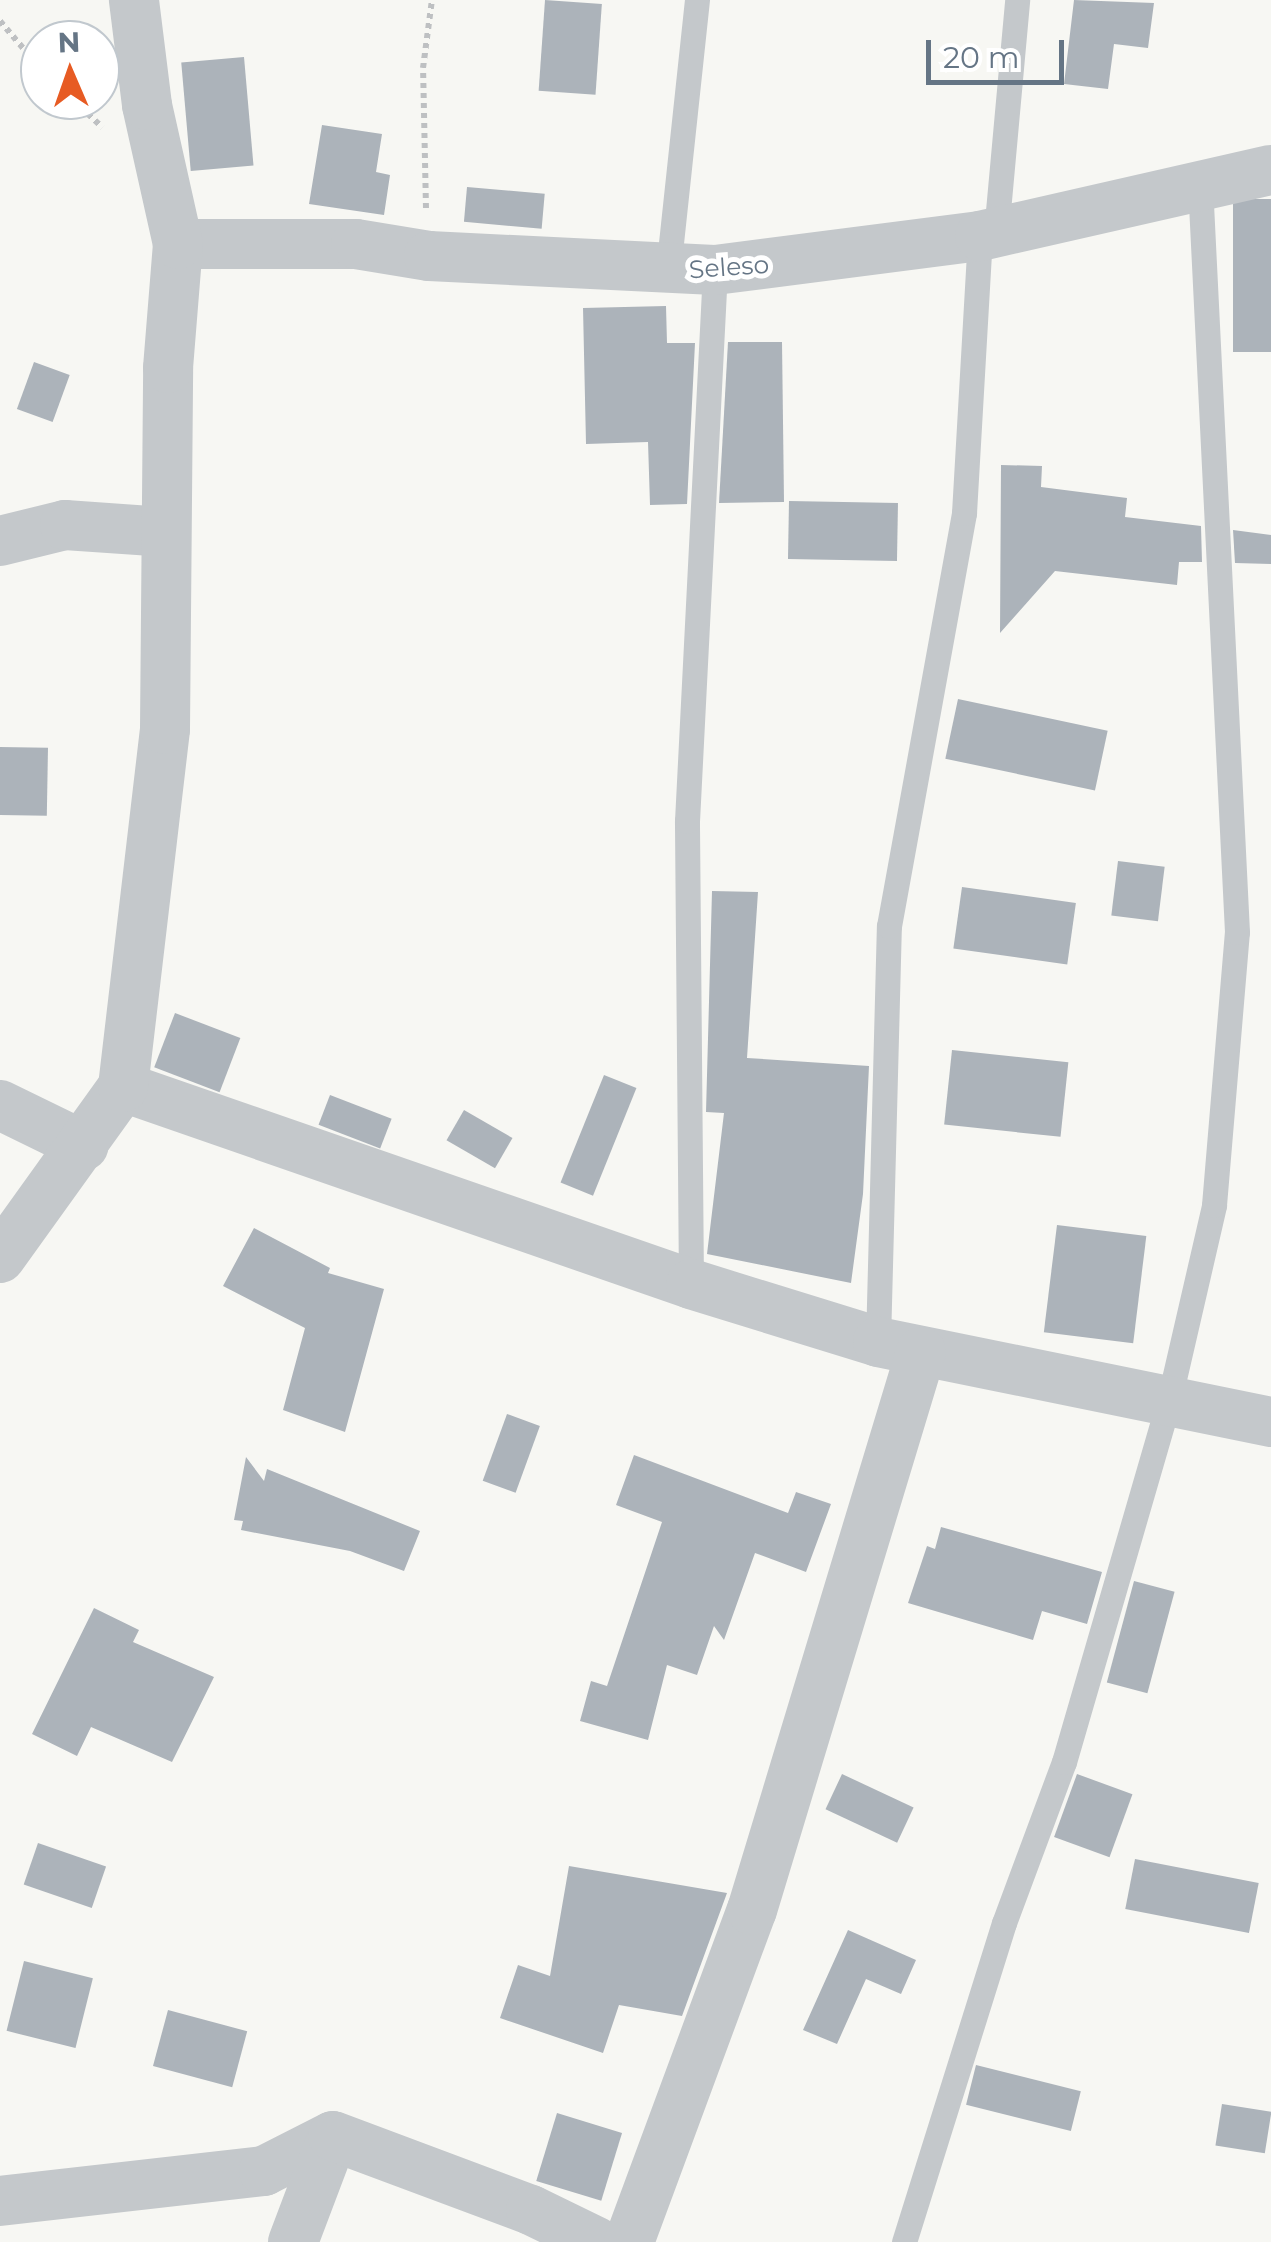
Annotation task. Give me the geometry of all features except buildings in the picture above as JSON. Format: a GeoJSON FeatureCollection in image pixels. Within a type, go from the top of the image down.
{"type":"FeatureCollection","features":[{"type":"Feature","properties":{"kind":"street"},"geometry":{"type":"LineString","coordinates":[[0,1258],[124,1087],[166,730],[164,532],[178,244],[147,105],[134,0]]}},
{"type":"Feature","properties":{"kind":"street","name":"Seleso"},"geometry":{"type":"LineString","coordinates":[[178,244],[356,244],[428,256],[691,270],[988,234],[1271,170]]}},
{"type":"Feature","properties":{"kind":"street"},"geometry":{"type":"LineString","coordinates":[[0,541],[65,525],[164,532]]}},
{"type":"Feature","properties":{"kind":"street"},"geometry":{"type":"LineString","coordinates":[[124,1087],[691,1284],[900,1347],[1168,1405],[1271,1422]]}},
{"type":"Feature","properties":{"kind":"street"},"geometry":{"type":"LineString","coordinates":[[0,1105],[84,1146]]}},
{"type":"Feature","properties":{"kind":"street"},"geometry":{"type":"LineString","coordinates":[[629,2242],[752,1910],[900,1347]]}},
{"type":"Feature","properties":{"kind":"street"},"geometry":{"type":"LineString","coordinates":[[0,2201],[264,2170],[334,2136]]}},
{"type":"Feature","properties":{"kind":"street"},"geometry":{"type":"LineString","coordinates":[[334,2136],[524,2226],[597,2242]]}},
{"type":"Feature","properties":{"kind":"street"},"geometry":{"type":"LineString","coordinates":[[293,2242],[334,2136]]}},
{"type":"Feature","properties":{"kind":"lane"},"geometry":{"type":"LineString","coordinates":[[691,1284],[687,821],[697,0]]}},
{"type":"Feature","properties":{"kind":"lane"},"geometry":{"type":"LineString","coordinates":[[900,1347],[889,926],[964,513],[988,234],[1016,0]]}},
{"type":"Feature","properties":{"kind":"lane"},"geometry":{"type":"LineString","coordinates":[[904,2242],[1004,1923],[1064,1762],[1168,1405],[1214,1206],[1236,932],[1200,184]]}},
{"type":"Feature","properties":{"kind":"path"},"geometry":{"type":"LineString","coordinates":[[428,256],[423,68],[432,0]]}},
{"type":"Feature","properties":{"kind":"path"},"geometry":{"type":"LineString","coordinates":[[0,21],[20,44]]}}]}
